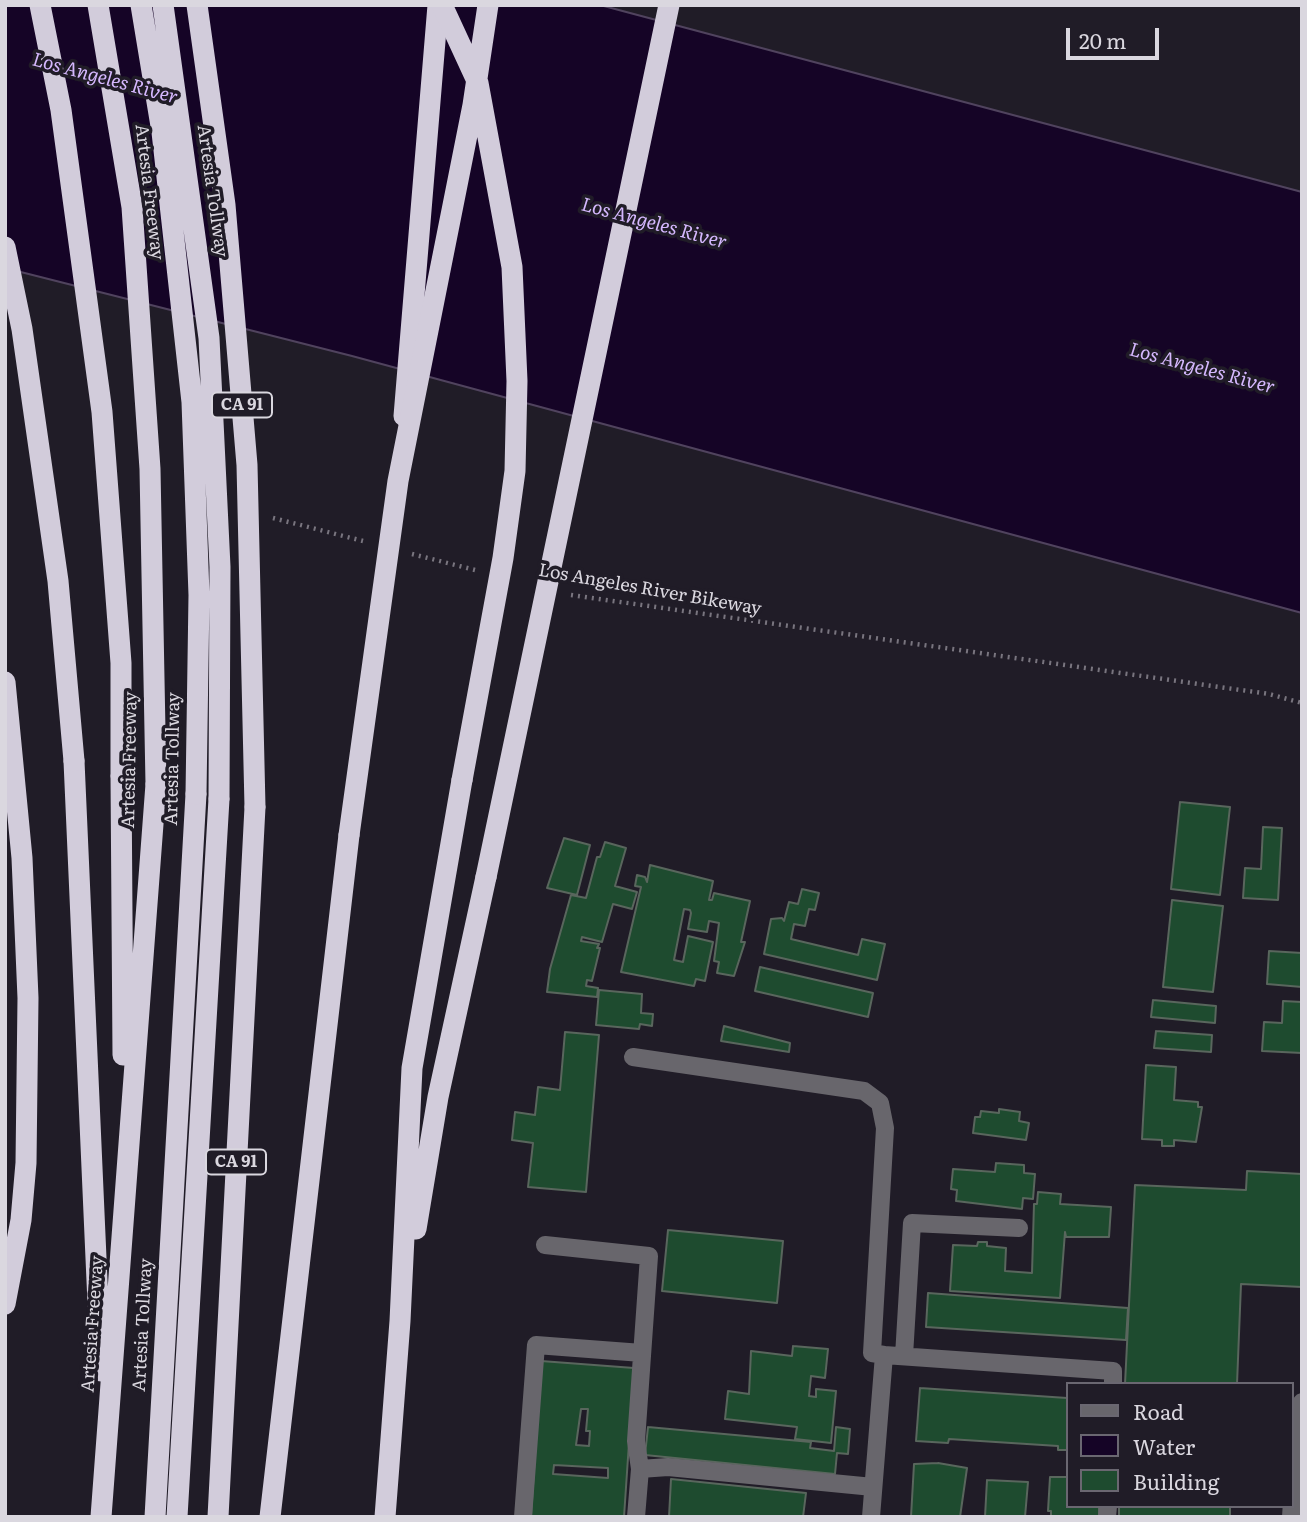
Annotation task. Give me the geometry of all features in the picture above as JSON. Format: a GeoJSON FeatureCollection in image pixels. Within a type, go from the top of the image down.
{"type":"FeatureCollection","features":[{"type":"Feature","properties":{"kind":"highway"},"geometry":{"type":"LineString","coordinates":[[40,5],[61,110],[102,412],[121,663],[123,1204]]}},
{"type":"Feature","properties":{"kind":"highway","name":"Artesia Freeway"},"geometry":{"type":"LineString","coordinates":[[98,5],[132,207],[150,469],[156,784],[102,1517]]}},
{"type":"Feature","properties":{"kind":"highway","name":"Artesia Tollway"},"geometry":{"type":"LineString","coordinates":[[141,5],[162,132],[192,402],[199,595],[196,794],[155,1517]]}},
{"type":"Feature","properties":{"kind":"highway","name":"Artesia Tollway"},"geometry":{"type":"LineString","coordinates":[[163,5],[209,338],[220,568],[219,799],[177,1517]]}},
{"type":"Feature","properties":{"kind":"highway","name":"CA 91"},"geometry":{"type":"LineString","coordinates":[[197,5],[225,205],[247,465],[255,807],[218,1517]]}},
{"type":"Feature","properties":{"kind":"highway"},"geometry":{"type":"LineString","coordinates":[[270,1517],[349,835],[398,481],[440,5]]}},
{"type":"Feature","properties":{"kind":"highway"},"geometry":{"type":"LineString","coordinates":[[385,1517],[400,1321],[412,1068],[503,558],[515,471],[517,381],[512,267],[478,83],[440,5]]}},
{"type":"Feature","properties":{"kind":"highway"},"geometry":{"type":"LineString","coordinates":[[398,481],[473,105],[488,5]]}},
{"type":"Feature","properties":{"kind":"highway"},"geometry":{"type":"LineString","coordinates":[[400,1321],[438,1097],[669,5]]}},
{"type":"Feature","properties":{"kind":"highway"},"geometry":{"type":"LineString","coordinates":[[5,247],[22,329],[58,581],[74,761],[105,1478]]}},
{"type":"Feature","properties":{"kind":"highway"},"geometry":{"type":"LineString","coordinates":[[5,682],[13,747],[28,998],[26,1163],[21,1220],[5,1304]]}},
{"type":"Feature","properties":{"kind":"lane"},"geometry":{"type":"LineString","coordinates":[[633,1057],[864,1091],[880,1103],[885,1128],[872,1353],[1113,1371],[1113,1382]]}},
{"type":"Feature","properties":{"kind":"lane"},"geometry":{"type":"LineString","coordinates":[[904,1356],[912,1223],[1019,1227]]}},
{"type":"Feature","properties":{"kind":"lane"},"geometry":{"type":"LineString","coordinates":[[545,1245],[649,1256],[636,1441],[640,1469],[636,1517]]}},
{"type":"Feature","properties":{"kind":"lane"},"geometry":{"type":"LineString","coordinates":[[523,1517],[536,1345],[642,1353]]}},
{"type":"Feature","properties":{"kind":"lane"},"geometry":{"type":"LineString","coordinates":[[871,1517],[884,1355]]}},
{"type":"Feature","properties":{"kind":"lane"},"geometry":{"type":"LineString","coordinates":[[1293,1499],[1298,1408],[1302,1402]]}},
{"type":"Feature","properties":{"kind":"lane"},"geometry":{"type":"LineString","coordinates":[[640,1469],[668,1467],[873,1487]]}},
{"type":"Feature","properties":{"kind":"path"},"geometry":{"type":"LineString","coordinates":[[266,516],[372,544]]}},
{"type":"Feature","properties":{"kind":"path"},"geometry":{"type":"LineString","coordinates":[[398,551],[478,571]]}},
{"type":"Feature","properties":{"kind":"path","name":"Los Angeles River Bikeway"},"geometry":{"type":"LineString","coordinates":[[558,592],[907,645],[1269,694],[1302,703]]}},
{"type":"Feature","properties":{"kind":"water","name":"Los Angeles River"},"geometry":{"type":"Polygon","coordinates":[[[5,5],[600,5],[1302,192],[1302,613],[352,356],[5,268],[5,5]]]}},
{"type":"Feature","properties":{"kind":"building"},"geometry":{"type":"Polygon","coordinates":[[[1180,802],[1230,807],[1220,895],[1171,889],[1180,802]]]}},
{"type":"Feature","properties":{"kind":"building"},"geometry":{"type":"Polygon","coordinates":[[[1263,827],[1282,828],[1278,900],[1243,898],[1245,868],[1261,869],[1263,827]]]}},
{"type":"Feature","properties":{"kind":"building"},"geometry":{"type":"Polygon","coordinates":[[[564,838],[590,845],[577,895],[547,888],[564,838]]]}},
{"type":"Feature","properties":{"kind":"building"},"geometry":{"type":"Polygon","coordinates":[[[605,842],[626,848],[615,886],[637,892],[632,909],[613,904],[602,942],[582,937],[581,941],[599,944],[597,948],[600,948],[592,981],[587,980],[586,986],[598,988],[597,997],[547,992],[550,969],[571,895],[586,898],[597,857],[600,857],[605,842]]]}},
{"type":"Feature","properties":{"kind":"building"},"geometry":{"type":"Polygon","coordinates":[[[650,865],[713,881],[709,900],[712,900],[714,893],[750,901],[741,942],[745,942],[734,976],[717,973],[719,962],[714,961],[719,923],[709,921],[707,932],[688,929],[691,913],[690,910],[684,909],[674,960],[683,962],[688,936],[713,942],[705,981],[696,979],[694,986],[621,972],[641,887],[635,886],[637,875],[645,877],[647,882],[650,865]]]}},
{"type":"Feature","properties":{"kind":"building"},"geometry":{"type":"Polygon","coordinates":[[[802,889],[819,893],[815,910],[809,909],[805,926],[794,924],[791,939],[858,955],[862,939],[885,944],[877,980],[764,954],[771,919],[782,918],[784,921],[789,902],[798,904],[802,889]]]}},
{"type":"Feature","properties":{"kind":"building"},"geometry":{"type":"Polygon","coordinates":[[[1172,900],[1223,906],[1213,992],[1163,987],[1172,900]]]}},
{"type":"Feature","properties":{"kind":"building"},"geometry":{"type":"Polygon","coordinates":[[[1269,951],[1302,953],[1302,987],[1267,984],[1269,951]]]}},
{"type":"Feature","properties":{"kind":"building"},"geometry":{"type":"Polygon","coordinates":[[[760,967],[873,993],[868,1017],[755,991],[760,967]]]}},
{"type":"Feature","properties":{"kind":"building"},"geometry":{"type":"Polygon","coordinates":[[[599,990],[642,994],[641,1013],[653,1014],[652,1026],[640,1024],[639,1029],[596,1025],[599,990]]]}},
{"type":"Feature","properties":{"kind":"building"},"geometry":{"type":"Polygon","coordinates":[[[1153,1000],[1216,1006],[1215,1023],[1151,1017],[1153,1000]]]}},
{"type":"Feature","properties":{"kind":"building"},"geometry":{"type":"Polygon","coordinates":[[[1283,1001],[1302,1002],[1302,1053],[1262,1051],[1264,1022],[1282,1023],[1283,1001]]]}},
{"type":"Feature","properties":{"kind":"building"},"geometry":{"type":"Polygon","coordinates":[[[724,1026],[790,1043],[789,1052],[721,1041],[724,1026]]]}},
{"type":"Feature","properties":{"kind":"building"},"geometry":{"type":"Polygon","coordinates":[[[1156,1031],[1212,1035],[1211,1052],[1154,1048],[1156,1031]]]}},
{"type":"Feature","properties":{"kind":"building"},"geometry":{"type":"Polygon","coordinates":[[[565,1032],[599,1035],[586,1192],[528,1187],[533,1143],[512,1140],[515,1112],[535,1115],[538,1087],[560,1090],[565,1032]]]}},
{"type":"Feature","properties":{"kind":"building"},"geometry":{"type":"Polygon","coordinates":[[[1146,1065],[1176,1067],[1174,1100],[1198,1102],[1198,1107],[1202,1107],[1196,1142],[1174,1140],[1174,1146],[1162,1146],[1162,1140],[1142,1139],[1146,1065]]]}},
{"type":"Feature","properties":{"kind":"building"},"geometry":{"type":"Polygon","coordinates":[[[999,1109],[1020,1112],[1019,1121],[1029,1123],[1026,1140],[973,1133],[975,1117],[980,1117],[981,1111],[999,1113],[999,1109]]]}},
{"type":"Feature","properties":{"kind":"building"},"geometry":{"type":"Polygon","coordinates":[[[996,1163],[1024,1165],[1024,1173],[1035,1174],[1033,1199],[1023,1198],[1022,1209],[956,1201],[957,1190],[951,1189],[953,1169],[995,1172],[996,1163]]]}},
{"type":"Feature","properties":{"kind":"building"},"geometry":{"type":"Polygon","coordinates":[[[1247,1171],[1302,1174],[1302,1287],[1241,1284],[1237,1382],[1125,1382],[1135,1185],[1246,1190],[1247,1171]]]}},
{"type":"Feature","properties":{"kind":"building"},"geometry":{"type":"Polygon","coordinates":[[[1038,1192],[1061,1194],[1060,1204],[1111,1207],[1109,1237],[1066,1237],[1065,1232],[1060,1298],[950,1291],[953,1245],[977,1246],[978,1242],[987,1242],[987,1246],[1006,1248],[1005,1271],[1032,1273],[1034,1204],[1037,1204],[1038,1192]]]}},
{"type":"Feature","properties":{"kind":"building"},"geometry":{"type":"Polygon","coordinates":[[[668,1230],[783,1241],[777,1303],[662,1291],[668,1230]]]}},
{"type":"Feature","properties":{"kind":"building"},"geometry":{"type":"Polygon","coordinates":[[[928,1293],[1128,1308],[1126,1340],[926,1327],[928,1293]]]}},
{"type":"Feature","properties":{"kind":"building"},"geometry":{"type":"Polygon","coordinates":[[[793,1346],[828,1349],[825,1378],[811,1376],[809,1396],[816,1397],[816,1389],[836,1391],[831,1443],[795,1439],[797,1427],[725,1419],[728,1391],[749,1394],[751,1351],[792,1356],[793,1346]]]}},
{"type":"Feature","properties":{"kind":"building"},"geometry":{"type":"Polygon","coordinates":[[[541,1361],[634,1368],[624,1517],[531,1517],[541,1361]],[[581,1409],[576,1445],[589,1446],[590,1431],[586,1431],[588,1409],[581,1409]],[[554,1465],[553,1474],[608,1478],[608,1468],[554,1465]]]}},
{"type":"Feature","properties":{"kind":"building"},"geometry":{"type":"Polygon","coordinates":[[[920,1388],[1066,1398],[1066,1450],[1058,1450],[1058,1446],[949,1439],[948,1443],[916,1441],[920,1388]]]}},
{"type":"Feature","properties":{"kind":"building"},"geometry":{"type":"Polygon","coordinates":[[[648,1427],[811,1442],[810,1448],[834,1451],[836,1427],[850,1429],[848,1454],[837,1453],[835,1474],[645,1455],[648,1427]]]}},
{"type":"Feature","properties":{"kind":"building"},"geometry":{"type":"Polygon","coordinates":[[[938,1463],[967,1468],[960,1517],[911,1517],[914,1464],[938,1463]]]}},
{"type":"Feature","properties":{"kind":"building"},"geometry":{"type":"Polygon","coordinates":[[[1050,1477],[1066,1477],[1066,1508],[1099,1508],[1099,1517],[1051,1517],[1051,1511],[1048,1511],[1050,1477]]]}},
{"type":"Feature","properties":{"kind":"building"},"geometry":{"type":"Polygon","coordinates":[[[671,1479],[806,1493],[803,1517],[669,1517],[671,1479]]]}},
{"type":"Feature","properties":{"kind":"building"},"geometry":{"type":"Polygon","coordinates":[[[987,1480],[1028,1482],[1025,1517],[985,1517],[987,1480]]]}},
{"type":"Feature","properties":{"kind":"building"},"geometry":{"type":"Polygon","coordinates":[[[1119,1508],[1230,1508],[1230,1517],[1119,1517],[1119,1508]]]}}]}
